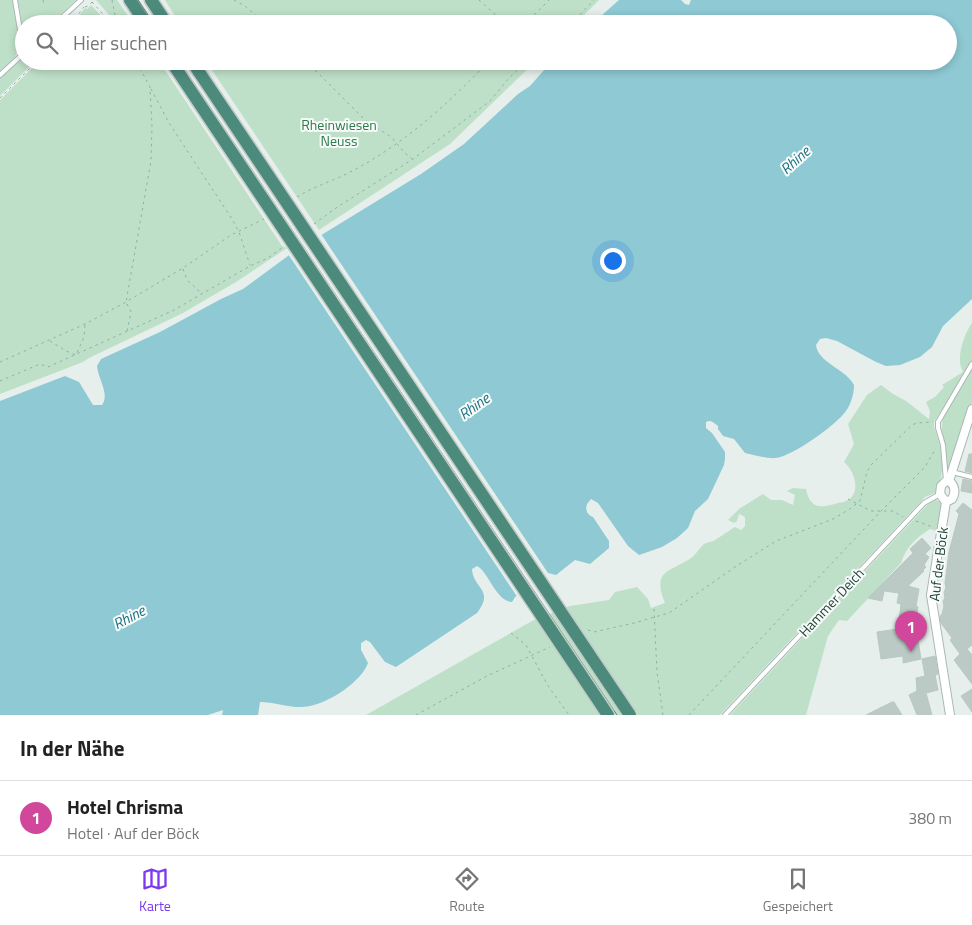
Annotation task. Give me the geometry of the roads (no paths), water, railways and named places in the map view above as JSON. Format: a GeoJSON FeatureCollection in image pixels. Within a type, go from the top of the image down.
{"type":"FeatureCollection","features":[{"type":"Feature","properties":{"kind":"highway"},"geometry":{"type":"LineString","coordinates":[[130,0],[140,15]]}},
{"type":"Feature","properties":{"kind":"highway"},"geometry":{"type":"LineString","coordinates":[[151,0],[161,15]]}},
{"type":"Feature","properties":{"kind":"highway"},"geometry":{"type":"LineString","coordinates":[[177,70],[608,715]]}},
{"type":"Feature","properties":{"kind":"highway"},"geometry":{"type":"LineString","coordinates":[[198,70],[630,715]]}},
{"type":"Feature","properties":{"kind":"street","name":"Auf der Böck"},"geometry":{"type":"LineString","coordinates":[[940,494],[941,486],[947,481],[952,472],[972,409]]}},
{"type":"Feature","properties":{"kind":"street","name":"Auf der Böck"},"geometry":{"type":"LineString","coordinates":[[947,481],[953,486],[954,494],[952,499],[946,502],[932,600],[950,715]]}},
{"type":"Feature","properties":{"kind":"street"},"geometry":{"type":"LineString","coordinates":[[940,494],[946,502]]}},
{"type":"Feature","properties":{"kind":"lane"},"geometry":{"type":"LineString","coordinates":[[15,0],[18,15]]}},
{"type":"Feature","properties":{"kind":"lane"},"geometry":{"type":"LineString","coordinates":[[65,15],[81,0]]}},
{"type":"Feature","properties":{"kind":"lane"},"geometry":{"type":"LineString","coordinates":[[0,75],[15,61]]}},
{"type":"Feature","properties":{"kind":"lane"},"geometry":{"type":"LineString","coordinates":[[947,481],[938,422],[972,364]]}},
{"type":"Feature","properties":{"kind":"lane"},"geometry":{"type":"LineString","coordinates":[[952,472],[972,477]]}},
{"type":"Feature","properties":{"kind":"lane","name":"Hammer Deich"},"geometry":{"type":"LineString","coordinates":[[725,715],[924,503],[940,494]]}},
{"type":"Feature","properties":{"kind":"water","name":"Rhine"},"geometry":{"type":"Polygon","coordinates":[[[619,0],[681,0],[689,5],[691,0],[972,0],[972,299],[943,326],[932,347],[920,357],[900,365],[886,366],[837,341],[826,338],[820,339],[816,345],[822,357],[850,379],[854,388],[851,402],[846,411],[814,439],[783,456],[776,458],[765,457],[745,453],[734,439],[723,436],[718,426],[711,421],[706,422],[706,428],[712,433],[725,452],[724,465],[708,499],[695,511],[688,528],[677,538],[662,547],[639,555],[628,546],[598,503],[591,499],[587,504],[587,512],[593,517],[609,541],[609,548],[590,564],[575,560],[556,575],[548,573],[515,597],[512,602],[502,598],[484,572],[477,566],[472,569],[473,576],[484,594],[484,599],[477,613],[396,667],[385,662],[370,642],[366,640],[361,643],[361,650],[368,663],[359,677],[335,696],[318,704],[298,707],[260,702],[258,715],[222,715],[223,710],[208,715],[0,715],[0,401],[65,376],[79,382],[93,405],[102,405],[105,396],[97,366],[101,359],[160,332],[243,289],[292,253],[421,174],[464,144],[518,94],[530,86],[544,70],[957,70],[957,15],[602,15],[619,0]]]}},
{"type":"Feature","properties":{"kind":"tram line"},"geometry":{"type":"LineString","coordinates":[[138,0],[148,15]]}},
{"type":"Feature","properties":{"kind":"tram line"},"geometry":{"type":"LineString","coordinates":[[185,70],[617,715]]}},
{"type":"Feature","properties":{"kind":"place","name":"Hotel Chrisma"},"geometry":{"type":"Point","coordinates":[911,652]}},
{"type":"Feature","properties":{"kind":"park label","name":"Rheinwiesen Neuss"},"geometry":{"type":"Point","coordinates":[339,132]}}]}
